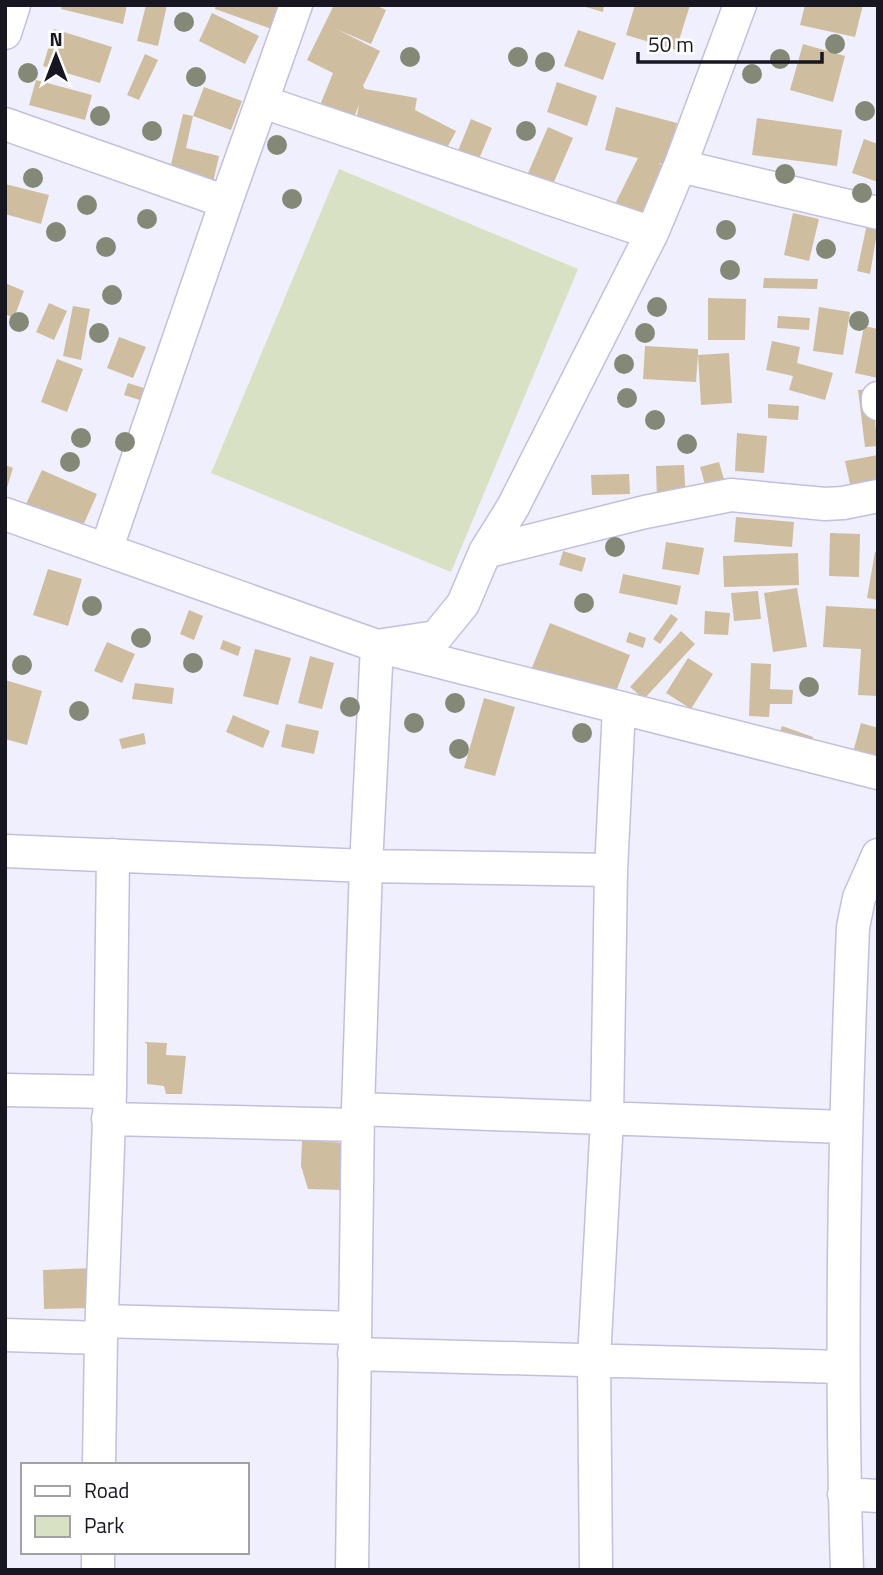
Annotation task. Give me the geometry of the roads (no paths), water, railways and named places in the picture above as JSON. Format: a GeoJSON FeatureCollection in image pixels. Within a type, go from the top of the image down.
{"type":"FeatureCollection","features":[{"type":"Feature","properties":{"kind":"street"},"geometry":{"type":"LineString","coordinates":[[5,33],[14,5]]}},
{"type":"Feature","properties":{"kind":"street"},"geometry":{"type":"LineString","coordinates":[[106,550],[296,5]]}},
{"type":"Feature","properties":{"kind":"street"},"geometry":{"type":"LineString","coordinates":[[377,646],[436,637],[463,604],[485,552],[513,507],[652,233],[740,5]]}},
{"type":"Feature","properties":{"kind":"street"},"geometry":{"type":"LineString","coordinates":[[262,102],[652,233]]}},
{"type":"Feature","properties":{"kind":"street"},"geometry":{"type":"LineString","coordinates":[[5,124],[226,202]]}},
{"type":"Feature","properties":{"kind":"street"},"geometry":{"type":"LineString","coordinates":[[680,166],[878,212]]}},
{"type":"Feature","properties":{"kind":"street"},"geometry":{"type":"LineString","coordinates":[[878,398],[878,404]]}},
{"type":"Feature","properties":{"kind":"street"},"geometry":{"type":"LineString","coordinates":[[485,552],[645,512],[731,495],[825,504],[878,496]]}},
{"type":"Feature","properties":{"kind":"street"},"geometry":{"type":"LineString","coordinates":[[5,514],[377,646],[878,774]]}},
{"type":"Feature","properties":{"kind":"street"},"geometry":{"type":"LineString","coordinates":[[352,1570],[358,1117],[366,866],[377,646]]}},
{"type":"Feature","properties":{"kind":"street"},"geometry":{"type":"LineString","coordinates":[[596,1570],[594,1359],[607,1119],[611,870],[619,708]]}},
{"type":"Feature","properties":{"kind":"street"},"geometry":{"type":"LineString","coordinates":[[5,851],[366,866],[611,870]]}},
{"type":"Feature","properties":{"kind":"street"},"geometry":{"type":"LineString","coordinates":[[99,1463],[113,855]]}},
{"type":"Feature","properties":{"kind":"street"},"geometry":{"type":"LineString","coordinates":[[847,1570],[842,1367],[845,1127],[852,928],[859,898],[878,855]]}},
{"type":"Feature","properties":{"kind":"street"},"geometry":{"type":"LineString","coordinates":[[5,1090],[109,1106],[358,1117],[607,1119],[845,1127]]}},
{"type":"Feature","properties":{"kind":"street"},"geometry":{"type":"LineString","coordinates":[[5,1335],[102,1329],[355,1341],[594,1359],[842,1367]]}},
{"type":"Feature","properties":{"kind":"street"},"geometry":{"type":"LineString","coordinates":[[844,1494],[878,1496]]}}]}
